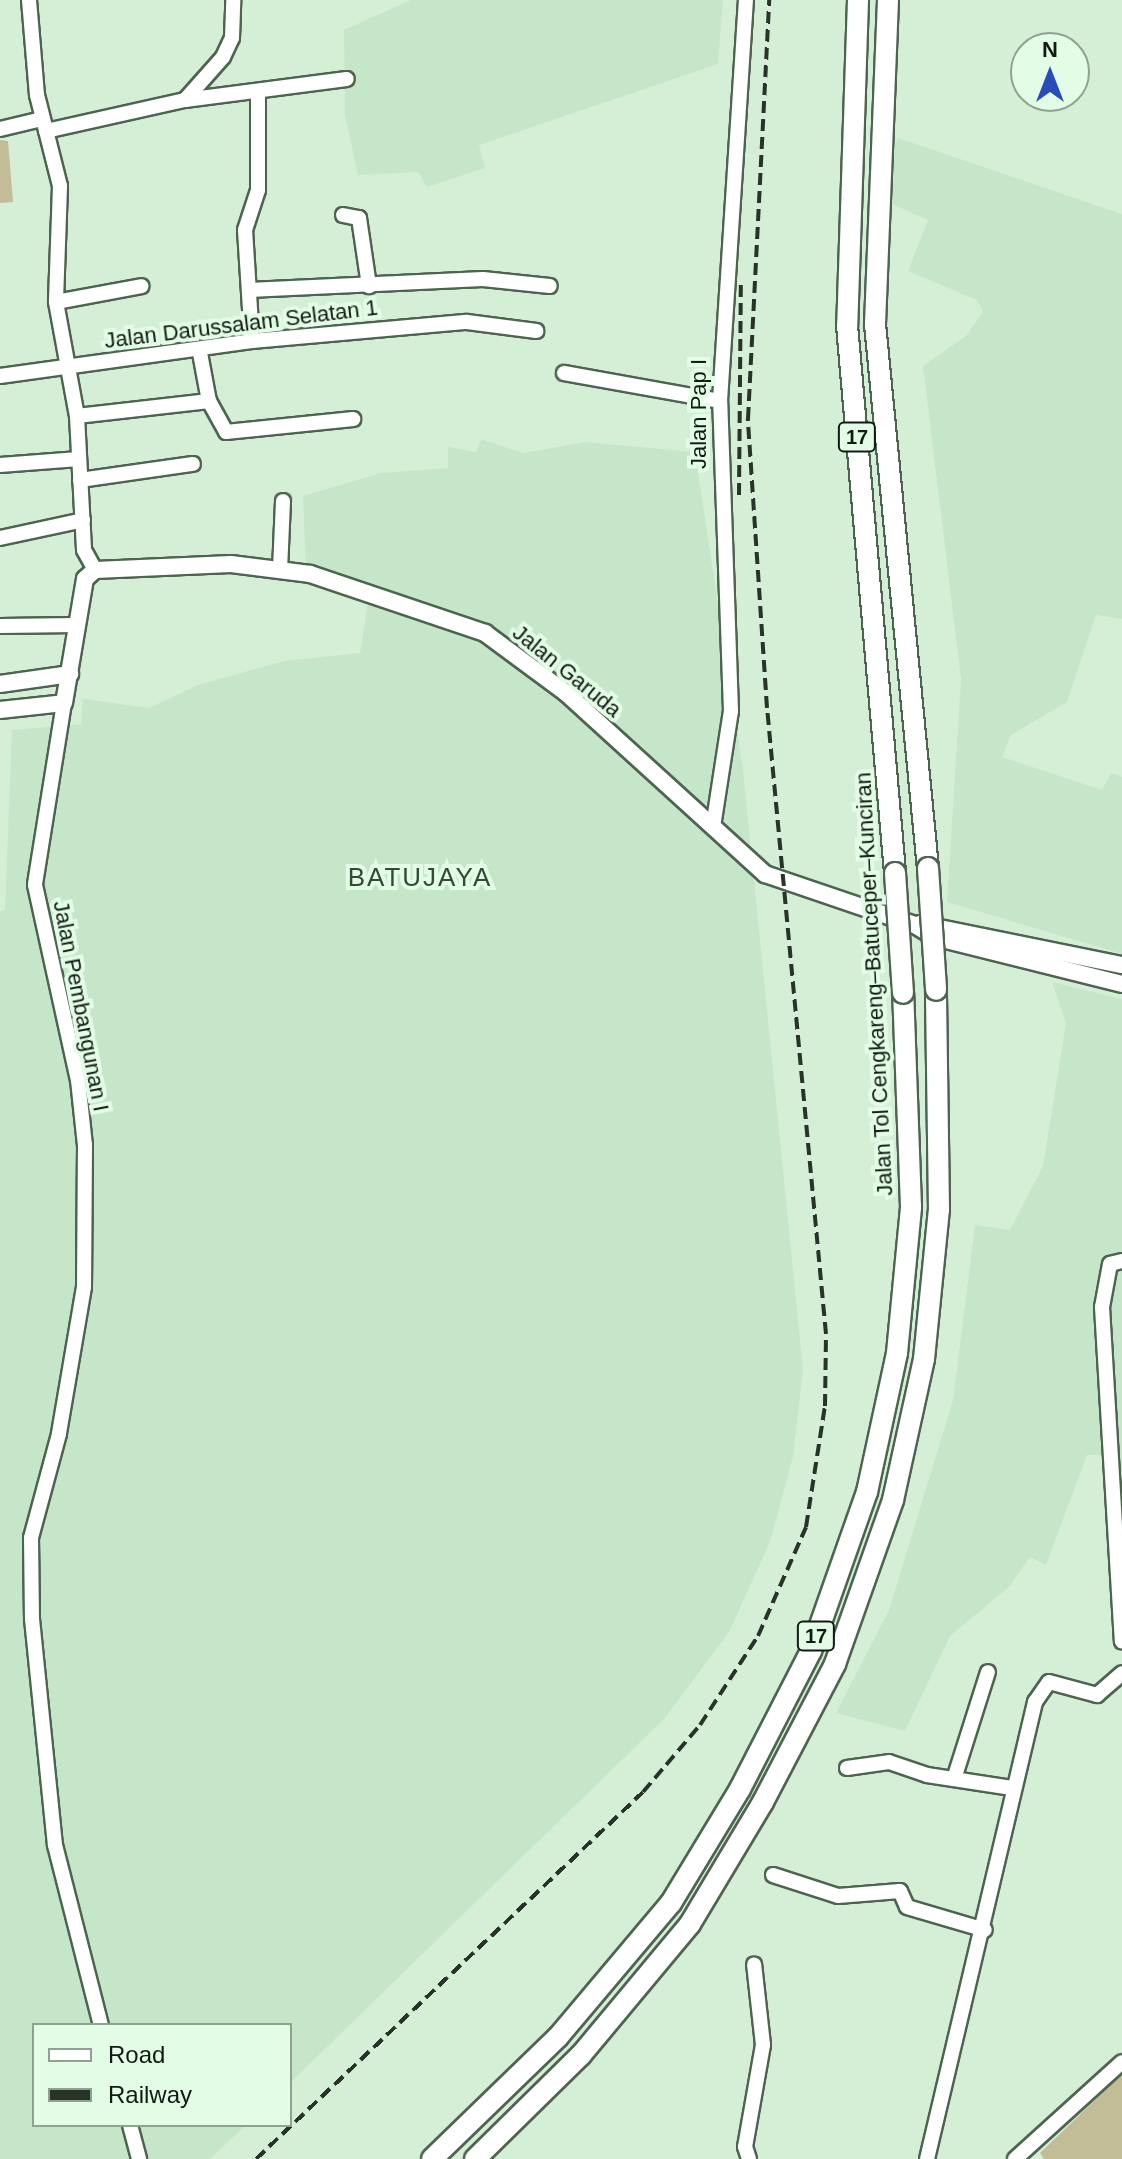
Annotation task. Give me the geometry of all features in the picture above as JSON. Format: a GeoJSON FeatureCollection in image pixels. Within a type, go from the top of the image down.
{"type":"FeatureCollection","features":[{"type":"Feature","properties":{"kind":"highway","name":"Jalan Tol Cengkareng–Batuceper–Kunciran"},"geometry":{"type":"LineString","coordinates":[[432,2159],[558,2037],[671,1903],[740,1789],[811,1651],[867,1492],[897,1353],[911,1207],[903,993],[847,325],[858,0]]}},
{"type":"Feature","properties":{"kind":"highway","name":"17"},"geometry":{"type":"LineString","coordinates":[[475,2159],[581,2055],[690,1924],[763,1802],[835,1664],[893,1500],[924,1359],[939,1210],[936,990],[928,868],[875,324],[888,0]]}},
{"type":"Feature","properties":{"kind":"main road","name":"Jalan Garuda"},"geometry":{"type":"LineString","coordinates":[[95,570],[168,563],[280,570],[394,599],[485,633],[566,693],[765,874],[915,925],[934,937],[1047,968],[1122,984]]}},
{"type":"Feature","properties":{"kind":"main road","name":"Jalan Pembangunan I"},"geometry":{"type":"LineString","coordinates":[[64,703],[85,579],[95,570]]}},
{"type":"Feature","properties":{"kind":"main road"},"geometry":{"type":"LineString","coordinates":[[0,684],[70,674]]}},
{"type":"Feature","properties":{"kind":"main road"},"geometry":{"type":"LineString","coordinates":[[0,710],[64,703]]}},
{"type":"Feature","properties":{"kind":"main road","name":"Jalan Garuda"},"geometry":{"type":"LineString","coordinates":[[915,925],[938,923],[1122,965]]}},
{"type":"Feature","properties":{"kind":"main road"},"geometry":{"type":"LineString","coordinates":[[1047,968],[1052,949]]}},
{"type":"Feature","properties":{"kind":"street"},"geometry":{"type":"LineString","coordinates":[[29,0],[44,125],[62,206],[56,302],[77,416],[84,550],[95,570]]}},
{"type":"Feature","properties":{"kind":"street"},"geometry":{"type":"LineString","coordinates":[[185,100],[223,57],[232,38],[233,0]]}},
{"type":"Feature","properties":{"kind":"street","name":"Jalan Pap I"},"geometry":{"type":"LineString","coordinates":[[713,827],[731,711],[720,401],[746,0]]}},
{"type":"Feature","properties":{"kind":"street"},"geometry":{"type":"LineString","coordinates":[[0,129],[347,79]]}},
{"type":"Feature","properties":{"kind":"street"},"geometry":{"type":"LineString","coordinates":[[252,341],[245,230],[258,190],[258,94]]}},
{"type":"Feature","properties":{"kind":"street"},"geometry":{"type":"LineString","coordinates":[[343,215],[359,218],[369,286]]}},
{"type":"Feature","properties":{"kind":"street"},"geometry":{"type":"LineString","coordinates":[[249,290],[483,279],[550,286]]}},
{"type":"Feature","properties":{"kind":"street"},"geometry":{"type":"LineString","coordinates":[[56,302],[142,286]]}},
{"type":"Feature","properties":{"kind":"street","name":"Jalan Darussalam Selatan 1"},"geometry":{"type":"LineString","coordinates":[[0,376],[200,353],[252,341],[467,322],[536,331]]}},
{"type":"Feature","properties":{"kind":"street"},"geometry":{"type":"LineString","coordinates":[[200,353],[209,401],[226,432],[353,419]]}},
{"type":"Feature","properties":{"kind":"street"},"geometry":{"type":"LineString","coordinates":[[564,373],[720,401]]}},
{"type":"Feature","properties":{"kind":"street"},"geometry":{"type":"LineString","coordinates":[[77,416],[209,401]]}},
{"type":"Feature","properties":{"kind":"street"},"geometry":{"type":"LineString","coordinates":[[0,465],[79,459]]}},
{"type":"Feature","properties":{"kind":"street"},"geometry":{"type":"LineString","coordinates":[[80,480],[193,464]]}},
{"type":"Feature","properties":{"kind":"street"},"geometry":{"type":"LineString","coordinates":[[280,570],[283,501]]}},
{"type":"Feature","properties":{"kind":"street"},"geometry":{"type":"LineString","coordinates":[[0,538],[83,520]]}},
{"type":"Feature","properties":{"kind":"street"},"geometry":{"type":"LineString","coordinates":[[0,626],[77,625]]}},
{"type":"Feature","properties":{"kind":"street","name":"Jalan Pembangunan I"},"geometry":{"type":"LineString","coordinates":[[64,703],[35,885],[78,1080],[85,1145],[84,1287],[59,1434],[31,1538],[32,1619],[55,1845],[100,2023]]}},
{"type":"Feature","properties":{"kind":"street"},"geometry":{"type":"LineString","coordinates":[[1122,1261],[1110,1264],[1102,1307],[1122,1641]]}},
{"type":"Feature","properties":{"kind":"street"},"geometry":{"type":"LineString","coordinates":[[954,1779],[988,1672]]}},
{"type":"Feature","properties":{"kind":"street"},"geometry":{"type":"LineString","coordinates":[[927,2159],[985,1930],[1012,1788],[1043,1684],[1097,1695],[1122,1673]]}},
{"type":"Feature","properties":{"kind":"street"},"geometry":{"type":"LineString","coordinates":[[847,1768],[889,1762],[954,1779],[1012,1788]]}},
{"type":"Feature","properties":{"kind":"street"},"geometry":{"type":"LineString","coordinates":[[773,1875],[838,1896],[900,1891],[907,1907],[985,1930]]}},
{"type":"Feature","properties":{"kind":"street"},"geometry":{"type":"LineString","coordinates":[[749,2159],[745,2147],[763,2045],[754,1964]]}},
{"type":"Feature","properties":{"kind":"street"},"geometry":{"type":"LineString","coordinates":[[1015,2159],[1122,2062]]}},
{"type":"Feature","properties":{"kind":"street"},"geometry":{"type":"LineString","coordinates":[[131,2127],[139,2159]]}},
{"type":"Feature","properties":{"kind":"shaded area"},"geometry":{"type":"Polygon","coordinates":[[[411,0],[723,0],[718,64],[479,145],[485,168],[427,187],[418,172],[358,175],[345,115],[344,30],[411,0]]]}},
{"type":"Feature","properties":{"kind":"shaded area"},"geometry":{"type":"Polygon","coordinates":[[[898,138],[1122,214],[1122,619],[1096,615],[1067,702],[1011,735],[1002,757],[1102,790],[1111,773],[1122,777],[1122,954],[947,902],[961,679],[923,366],[966,336],[983,312],[977,300],[908,271],[928,220],[872,195],[898,138]]]}},
{"type":"Feature","properties":{"kind":"shaded area"},"geometry":{"type":"Polygon","coordinates":[[[0,140],[8,141],[13,202],[0,203],[0,140]]]}},
{"type":"Feature","properties":{"kind":"shaded area"},"geometry":{"type":"Polygon","coordinates":[[[481,439],[523,453],[585,442],[695,452],[743,770],[803,1370],[793,1457],[770,1542],[729,1632],[665,1718],[292,2081],[292,2023],[32,2023],[32,2127],[244,2127],[210,2159],[0,2159],[0,911],[5,910],[12,730],[81,724],[83,699],[149,708],[198,685],[284,661],[360,653],[369,596],[306,572],[303,496],[381,473],[448,468],[448,447],[476,452],[481,439]]]}},
{"type":"Feature","properties":{"kind":"shaded area"},"geometry":{"type":"Polygon","coordinates":[[[1052,982],[1122,999],[1122,1620],[1110,1455],[1087,1455],[1046,1565],[1030,1557],[1009,1587],[950,1636],[905,1731],[836,1713],[889,1610],[953,1400],[975,1225],[1010,1230],[1043,1166],[1066,1023],[1052,982]]]}},
{"type":"Feature","properties":{"kind":"shaded area"},"geometry":{"type":"Polygon","coordinates":[[[1122,2074],[1122,2159],[1044,2159],[1040,2153],[1122,2074]]]}},
{"type":"Feature","properties":{"kind":"railway"},"geometry":{"type":"LineString","coordinates":[[292,2125],[643,1792],[700,1725],[758,1636],[806,1527],[825,1406],[826,1334],[767,708],[748,419],[769,0]]}},
{"type":"Feature","properties":{"kind":"railway"},"geometry":{"type":"LineString","coordinates":[[739,495],[741,280]]}},
{"type":"Feature","properties":{"kind":"railway"},"geometry":{"type":"LineString","coordinates":[[256,2159],[290,2127]]}},
{"type":"Feature","properties":{"kind":"district","name":"BATUJAYA"},"geometry":{"type":"Point","coordinates":[420,878]}}]}
